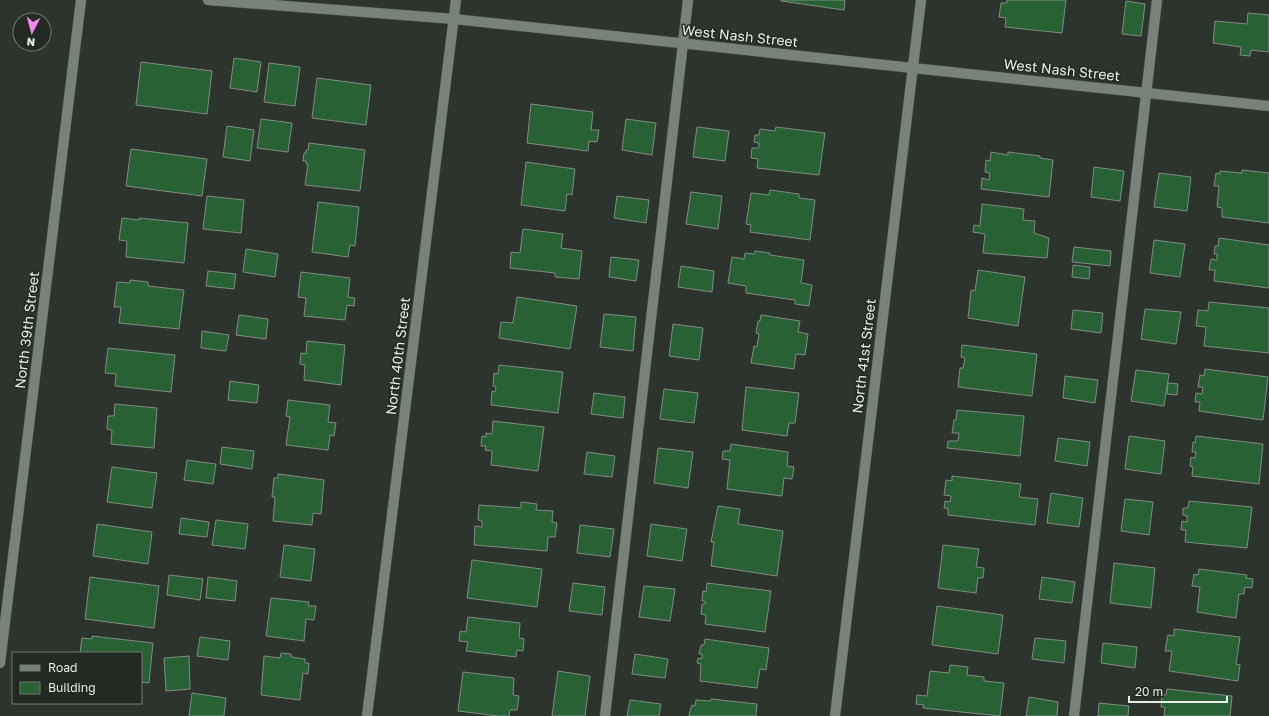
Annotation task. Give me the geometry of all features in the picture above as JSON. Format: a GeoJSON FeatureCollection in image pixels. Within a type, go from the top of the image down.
{"type":"FeatureCollection","features":[{"type":"Feature","properties":{"kind":"street","name":"North 39th Street"},"geometry":{"type":"LineString","coordinates":[[0,663],[81,0]]}},
{"type":"Feature","properties":{"kind":"street","name":"West Nash Street"},"geometry":{"type":"LineString","coordinates":[[208,0],[454,19],[1269,106]]}},
{"type":"Feature","properties":{"kind":"street","name":"North 40th Street"},"geometry":{"type":"LineString","coordinates":[[367,716],[456,0]]}},
{"type":"Feature","properties":{"kind":"street"},"geometry":{"type":"LineString","coordinates":[[605,716],[688,0]]}},
{"type":"Feature","properties":{"kind":"street","name":"North 41st Street"},"geometry":{"type":"LineString","coordinates":[[835,716],[921,0]]}},
{"type":"Feature","properties":{"kind":"street"},"geometry":{"type":"LineString","coordinates":[[1074,716],[1158,0]]}},
{"type":"Feature","properties":{"kind":"building"},"geometry":{"type":"Polygon","coordinates":[[[781,0],[845,0],[844,10],[781,0]]]}},
{"type":"Feature","properties":{"kind":"building"},"geometry":{"type":"Polygon","coordinates":[[[1007,0],[1066,0],[1062,33],[1005,27],[1006,18],[999,17],[1001,3],[1007,3],[1007,0]]]}},
{"type":"Feature","properties":{"kind":"building"},"geometry":{"type":"Polygon","coordinates":[[[1126,1],[1145,4],[1141,36],[1122,34],[1126,1]]]}},
{"type":"Feature","properties":{"kind":"building"},"geometry":{"type":"Polygon","coordinates":[[[1248,13],[1269,15],[1269,52],[1251,50],[1250,56],[1240,55],[1241,47],[1213,43],[1215,21],[1247,24],[1248,13]]]}},
{"type":"Feature","properties":{"kind":"building"},"geometry":{"type":"Polygon","coordinates":[[[234,58],[261,62],[257,92],[230,88],[234,58]]]}},
{"type":"Feature","properties":{"kind":"building"},"geometry":{"type":"Polygon","coordinates":[[[141,62],[212,71],[207,114],[136,105],[141,62]]]}},
{"type":"Feature","properties":{"kind":"building"},"geometry":{"type":"Polygon","coordinates":[[[269,63],[300,67],[295,106],[264,102],[269,63]]]}},
{"type":"Feature","properties":{"kind":"building"},"geometry":{"type":"Polygon","coordinates":[[[317,78],[371,85],[366,125],[312,118],[317,78]]]}},
{"type":"Feature","properties":{"kind":"building"},"geometry":{"type":"Polygon","coordinates":[[[531,104],[593,112],[591,130],[599,130],[597,142],[589,141],[588,151],[527,143],[531,104]]]}},
{"type":"Feature","properties":{"kind":"building"},"geometry":{"type":"Polygon","coordinates":[[[261,119],[292,123],[288,152],[257,148],[261,119]]]}},
{"type":"Feature","properties":{"kind":"building"},"geometry":{"type":"Polygon","coordinates":[[[626,119],[656,123],[652,155],[622,150],[626,119]]]}},
{"type":"Feature","properties":{"kind":"building"},"geometry":{"type":"Polygon","coordinates":[[[227,126],[254,130],[250,161],[223,157],[227,126]]]}},
{"type":"Feature","properties":{"kind":"building"},"geometry":{"type":"Polygon","coordinates":[[[697,127],[729,131],[725,161],[693,157],[697,127]]]}},
{"type":"Feature","properties":{"kind":"building"},"geometry":{"type":"Polygon","coordinates":[[[776,127],[825,133],[819,175],[757,168],[758,159],[751,158],[752,148],[759,148],[759,143],[754,142],[755,135],[759,135],[760,129],[775,131],[776,127]]]}},
{"type":"Feature","properties":{"kind":"building"},"geometry":{"type":"Polygon","coordinates":[[[309,143],[365,150],[360,191],[305,185],[308,164],[306,164],[306,161],[303,161],[304,153],[308,150],[309,143]]]}},
{"type":"Feature","properties":{"kind":"building"},"geometry":{"type":"Polygon","coordinates":[[[131,149],[207,159],[202,196],[126,186],[131,149]]]}},
{"type":"Feature","properties":{"kind":"building"},"geometry":{"type":"Polygon","coordinates":[[[991,152],[1008,155],[1008,152],[1040,156],[1040,158],[1053,160],[1049,197],[981,189],[982,178],[989,180],[990,173],[985,172],[986,160],[990,161],[991,152]]]}},
{"type":"Feature","properties":{"kind":"building"},"geometry":{"type":"Polygon","coordinates":[[[526,162],[575,169],[572,195],[567,194],[565,211],[521,205],[526,162]]]}},
{"type":"Feature","properties":{"kind":"building"},"geometry":{"type":"Polygon","coordinates":[[[1094,167],[1124,171],[1120,201],[1091,197],[1094,167]]]}},
{"type":"Feature","properties":{"kind":"building"},"geometry":{"type":"Polygon","coordinates":[[[1242,170],[1269,173],[1269,223],[1222,217],[1222,208],[1217,207],[1219,186],[1214,186],[1216,173],[1220,174],[1220,171],[1242,173],[1242,170]]]}},
{"type":"Feature","properties":{"kind":"building"},"geometry":{"type":"Polygon","coordinates":[[[1159,173],[1191,177],[1187,211],[1154,207],[1159,173]]]}},
{"type":"Feature","properties":{"kind":"building"},"geometry":{"type":"Polygon","coordinates":[[[770,190],[799,194],[799,198],[815,200],[810,240],[750,232],[751,225],[746,224],[751,193],[769,195],[770,190]]]}},
{"type":"Feature","properties":{"kind":"building"},"geometry":{"type":"Polygon","coordinates":[[[691,192],[722,196],[718,229],[686,224],[691,192]]]}},
{"type":"Feature","properties":{"kind":"building"},"geometry":{"type":"Polygon","coordinates":[[[207,196],[244,200],[241,233],[203,229],[207,196]]]}},
{"type":"Feature","properties":{"kind":"building"},"geometry":{"type":"Polygon","coordinates":[[[617,196],[649,200],[646,223],[614,218],[617,196]]]}},
{"type":"Feature","properties":{"kind":"building"},"geometry":{"type":"Polygon","coordinates":[[[318,202],[359,207],[355,246],[350,245],[348,257],[312,252],[318,202]]]}},
{"type":"Feature","properties":{"kind":"building"},"geometry":{"type":"Polygon","coordinates":[[[982,204],[1024,209],[1023,220],[1035,221],[1034,233],[1049,238],[1047,258],[983,253],[985,234],[973,232],[974,225],[980,226],[982,204]]]}},
{"type":"Feature","properties":{"kind":"building"},"geometry":{"type":"Polygon","coordinates":[[[122,218],[139,220],[139,218],[188,223],[184,263],[126,257],[127,241],[119,240],[122,218]]]}},
{"type":"Feature","properties":{"kind":"building"},"geometry":{"type":"Polygon","coordinates":[[[523,229],[563,234],[561,248],[582,251],[579,279],[555,277],[555,273],[510,268],[511,252],[520,253],[523,229]]]}},
{"type":"Feature","properties":{"kind":"building"},"geometry":{"type":"Polygon","coordinates":[[[1219,238],[1269,245],[1269,288],[1214,281],[1215,270],[1209,270],[1211,259],[1217,260],[1217,254],[1214,254],[1215,246],[1218,246],[1219,238]]]}},
{"type":"Feature","properties":{"kind":"building"},"geometry":{"type":"Polygon","coordinates":[[[1154,240],[1185,244],[1180,277],[1150,273],[1154,240]]]}},
{"type":"Feature","properties":{"kind":"building"},"geometry":{"type":"Polygon","coordinates":[[[1074,247],[1111,251],[1110,266],[1072,262],[1074,247]]]}},
{"type":"Feature","properties":{"kind":"building"},"geometry":{"type":"Polygon","coordinates":[[[246,249],[278,254],[275,277],[243,272],[246,249]]]}},
{"type":"Feature","properties":{"kind":"building"},"geometry":{"type":"Polygon","coordinates":[[[755,251],[770,253],[770,255],[804,260],[801,283],[812,285],[809,306],[795,304],[795,300],[746,293],[746,286],[728,283],[732,257],[744,259],[745,253],[754,254],[755,251]]]}},
{"type":"Feature","properties":{"kind":"building"},"geometry":{"type":"Polygon","coordinates":[[[611,257],[639,260],[636,281],[609,277],[611,257]]]}},
{"type":"Feature","properties":{"kind":"building"},"geometry":{"type":"Polygon","coordinates":[[[1073,265],[1090,267],[1089,279],[1072,277],[1073,265]]]}},
{"type":"Feature","properties":{"kind":"building"},"geometry":{"type":"Polygon","coordinates":[[[681,266],[714,271],[712,292],[678,287],[681,266]]]}},
{"type":"Feature","properties":{"kind":"building"},"geometry":{"type":"Polygon","coordinates":[[[978,270],[1025,277],[1018,326],[968,318],[971,290],[975,291],[978,270]]]}},
{"type":"Feature","properties":{"kind":"building"},"geometry":{"type":"Polygon","coordinates":[[[208,271],[236,274],[234,289],[206,286],[208,271]]]}},
{"type":"Feature","properties":{"kind":"building"},"geometry":{"type":"Polygon","coordinates":[[[301,272],[350,278],[348,297],[355,298],[354,306],[347,305],[345,320],[304,316],[306,298],[298,297],[301,272]]]}},
{"type":"Feature","properties":{"kind":"building"},"geometry":{"type":"Polygon","coordinates":[[[130,280],[148,282],[148,286],[184,290],[179,329],[119,323],[121,307],[114,307],[117,282],[130,283],[130,280]]]}},
{"type":"Feature","properties":{"kind":"building"},"geometry":{"type":"Polygon","coordinates":[[[517,297],[577,306],[570,349],[499,338],[501,322],[513,323],[517,297]]]}},
{"type":"Feature","properties":{"kind":"building"},"geometry":{"type":"Polygon","coordinates":[[[1209,302],[1269,308],[1269,353],[1204,346],[1206,327],[1196,326],[1198,310],[1208,311],[1209,302]]]}},
{"type":"Feature","properties":{"kind":"building"},"geometry":{"type":"Polygon","coordinates":[[[1145,309],[1181,312],[1176,344],[1141,339],[1145,309]]]}},
{"type":"Feature","properties":{"kind":"building"},"geometry":{"type":"Polygon","coordinates":[[[1073,310],[1103,313],[1101,333],[1071,329],[1073,310]]]}},
{"type":"Feature","properties":{"kind":"building"},"geometry":{"type":"Polygon","coordinates":[[[604,314],[636,317],[633,351],[600,347],[604,314]]]}},
{"type":"Feature","properties":{"kind":"building"},"geometry":{"type":"Polygon","coordinates":[[[239,315],[268,319],[266,339],[236,335],[239,315]]]}},
{"type":"Feature","properties":{"kind":"building"},"geometry":{"type":"Polygon","coordinates":[[[761,315],[800,321],[798,332],[808,334],[805,355],[796,354],[794,369],[751,363],[754,346],[757,347],[759,334],[756,333],[758,321],[760,321],[761,315]]]}},
{"type":"Feature","properties":{"kind":"building"},"geometry":{"type":"Polygon","coordinates":[[[673,324],[703,328],[699,360],[669,356],[673,324]]]}},
{"type":"Feature","properties":{"kind":"building"},"geometry":{"type":"Polygon","coordinates":[[[202,331],[229,335],[226,351],[201,348],[202,331]]]}},
{"type":"Feature","properties":{"kind":"building"},"geometry":{"type":"Polygon","coordinates":[[[307,341],[345,345],[341,385],[304,380],[305,365],[300,364],[301,353],[306,354],[307,341]]]}},
{"type":"Feature","properties":{"kind":"building"},"geometry":{"type":"Polygon","coordinates":[[[962,345],[1037,354],[1032,396],[958,387],[960,368],[963,368],[965,358],[961,357],[962,345]]]}},
{"type":"Feature","properties":{"kind":"building"},"geometry":{"type":"Polygon","coordinates":[[[108,348],[175,355],[171,392],[115,386],[116,374],[105,373],[108,348]]]}},
{"type":"Feature","properties":{"kind":"building"},"geometry":{"type":"Polygon","coordinates":[[[499,365],[563,372],[558,413],[491,405],[492,391],[495,392],[496,387],[493,386],[494,373],[498,374],[499,365]]]}},
{"type":"Feature","properties":{"kind":"building"},"geometry":{"type":"Polygon","coordinates":[[[1205,369],[1268,377],[1263,420],[1199,411],[1200,402],[1195,402],[1196,393],[1202,394],[1203,387],[1198,387],[1200,375],[1204,376],[1205,369]]]}},
{"type":"Feature","properties":{"kind":"building"},"geometry":{"type":"Polygon","coordinates":[[[1136,370],[1169,374],[1164,406],[1131,401],[1136,370]]]}},
{"type":"Feature","properties":{"kind":"building"},"geometry":{"type":"Polygon","coordinates":[[[1065,376],[1098,380],[1095,403],[1063,398],[1065,376]]]}},
{"type":"Feature","properties":{"kind":"building"},"geometry":{"type":"Polygon","coordinates":[[[230,381],[259,385],[257,403],[228,400],[230,381]]]}},
{"type":"Feature","properties":{"kind":"building"},"geometry":{"type":"Polygon","coordinates":[[[1168,383],[1178,384],[1177,395],[1167,394],[1168,383]]]}},
{"type":"Feature","properties":{"kind":"building"},"geometry":{"type":"Polygon","coordinates":[[[746,387],[799,393],[795,423],[789,423],[787,436],[742,430],[746,387]]]}},
{"type":"Feature","properties":{"kind":"building"},"geometry":{"type":"Polygon","coordinates":[[[664,389],[698,393],[694,423],[660,419],[664,389]]]}},
{"type":"Feature","properties":{"kind":"building"},"geometry":{"type":"Polygon","coordinates":[[[594,393],[625,397],[623,418],[591,414],[594,393]]]}},
{"type":"Feature","properties":{"kind":"building"},"geometry":{"type":"Polygon","coordinates":[[[288,400],[330,405],[328,422],[336,423],[334,436],[330,435],[328,450],[286,445],[290,417],[286,416],[288,400]]]}},
{"type":"Feature","properties":{"kind":"building"},"geometry":{"type":"Polygon","coordinates":[[[115,404],[157,408],[154,448],[111,444],[112,430],[107,429],[108,416],[114,416],[115,404]]]}},
{"type":"Feature","properties":{"kind":"building"},"geometry":{"type":"Polygon","coordinates":[[[957,410],[1024,416],[1020,456],[947,448],[948,441],[958,441],[959,433],[952,433],[957,410]]]}},
{"type":"Feature","properties":{"kind":"building"},"geometry":{"type":"Polygon","coordinates":[[[493,421],[544,427],[538,471],[491,465],[492,451],[485,450],[486,446],[481,446],[482,436],[486,437],[486,433],[492,434],[493,421]]]}},
{"type":"Feature","properties":{"kind":"building"},"geometry":{"type":"Polygon","coordinates":[[[1129,436],[1165,441],[1161,474],[1125,469],[1129,436]]]}},
{"type":"Feature","properties":{"kind":"building"},"geometry":{"type":"Polygon","coordinates":[[[1196,436],[1263,444],[1259,484],[1192,476],[1193,467],[1190,466],[1191,457],[1195,458],[1196,452],[1192,452],[1193,442],[1195,443],[1196,436]]]}},
{"type":"Feature","properties":{"kind":"building"},"geometry":{"type":"Polygon","coordinates":[[[1058,438],[1090,442],[1087,466],[1055,461],[1058,438]]]}},
{"type":"Feature","properties":{"kind":"building"},"geometry":{"type":"Polygon","coordinates":[[[731,444],[788,452],[787,466],[794,467],[792,479],[784,478],[782,496],[727,489],[730,460],[722,459],[723,451],[730,451],[731,444]]]}},
{"type":"Feature","properties":{"kind":"building"},"geometry":{"type":"Polygon","coordinates":[[[222,447],[254,451],[252,469],[220,464],[222,447]]]}},
{"type":"Feature","properties":{"kind":"building"},"geometry":{"type":"Polygon","coordinates":[[[658,448],[693,452],[688,488],[654,483],[658,448]]]}},
{"type":"Feature","properties":{"kind":"building"},"geometry":{"type":"Polygon","coordinates":[[[587,452],[615,456],[612,477],[584,474],[587,452]]]}},
{"type":"Feature","properties":{"kind":"building"},"geometry":{"type":"Polygon","coordinates":[[[187,460],[216,464],[213,484],[184,480],[187,460]]]}},
{"type":"Feature","properties":{"kind":"building"},"geometry":{"type":"Polygon","coordinates":[[[112,467],[157,473],[152,508],[107,502],[112,467]]]}},
{"type":"Feature","properties":{"kind":"building"},"geometry":{"type":"Polygon","coordinates":[[[278,474],[324,480],[321,514],[313,513],[312,525],[273,521],[275,497],[272,497],[274,478],[278,478],[278,474]]]}},
{"type":"Feature","properties":{"kind":"building"},"geometry":{"type":"Polygon","coordinates":[[[952,476],[1021,484],[1019,497],[1038,499],[1035,525],[948,515],[948,508],[944,508],[945,501],[950,502],[951,496],[944,495],[946,480],[952,481],[952,476]]]}},
{"type":"Feature","properties":{"kind":"building"},"geometry":{"type":"Polygon","coordinates":[[[1051,493],[1083,498],[1079,527],[1047,523],[1051,493]]]}},
{"type":"Feature","properties":{"kind":"building"},"geometry":{"type":"Polygon","coordinates":[[[1125,499],[1153,502],[1149,535],[1121,531],[1125,499]]]}},
{"type":"Feature","properties":{"kind":"building"},"geometry":{"type":"Polygon","coordinates":[[[1189,501],[1252,507],[1247,548],[1185,542],[1186,530],[1181,530],[1182,521],[1187,522],[1187,516],[1183,515],[1183,508],[1188,508],[1189,501]]]}},
{"type":"Feature","properties":{"kind":"building"},"geometry":{"type":"Polygon","coordinates":[[[521,502],[537,504],[536,510],[553,511],[552,522],[557,523],[555,537],[548,537],[547,551],[474,545],[475,526],[482,527],[482,521],[478,520],[479,505],[521,508],[521,502]]]}},
{"type":"Feature","properties":{"kind":"building"},"geometry":{"type":"Polygon","coordinates":[[[718,506],[740,509],[738,524],[783,531],[777,576],[711,566],[714,542],[711,542],[718,506]]]}},
{"type":"Feature","properties":{"kind":"building"},"geometry":{"type":"Polygon","coordinates":[[[181,518],[209,522],[207,537],[179,534],[181,518]]]}},
{"type":"Feature","properties":{"kind":"building"},"geometry":{"type":"Polygon","coordinates":[[[216,520],[248,524],[245,549],[212,545],[216,520]]]}},
{"type":"Feature","properties":{"kind":"building"},"geometry":{"type":"Polygon","coordinates":[[[97,524],[152,532],[148,564],[93,556],[97,524]]]}},
{"type":"Feature","properties":{"kind":"building"},"geometry":{"type":"Polygon","coordinates":[[[651,524],[687,529],[682,561],[647,556],[651,524]]]}},
{"type":"Feature","properties":{"kind":"building"},"geometry":{"type":"Polygon","coordinates":[[[580,525],[614,529],[610,557],[577,553],[580,525]]]}},
{"type":"Feature","properties":{"kind":"building"},"geometry":{"type":"Polygon","coordinates":[[[284,545],[315,549],[311,581],[280,577],[284,545]]]}},
{"type":"Feature","properties":{"kind":"building"},"geometry":{"type":"Polygon","coordinates":[[[943,545],[979,549],[976,567],[984,568],[983,578],[978,578],[976,593],[938,588],[943,545]]]}},
{"type":"Feature","properties":{"kind":"building"},"geometry":{"type":"Polygon","coordinates":[[[472,560],[542,569],[537,607],[467,598],[472,560]]]}},
{"type":"Feature","properties":{"kind":"building"},"geometry":{"type":"Polygon","coordinates":[[[1114,563],[1155,568],[1151,608],[1110,603],[1114,563]]]}},
{"type":"Feature","properties":{"kind":"building"},"geometry":{"type":"Polygon","coordinates":[[[1199,569],[1247,575],[1246,578],[1253,579],[1252,588],[1245,587],[1244,594],[1239,594],[1236,618],[1197,612],[1200,587],[1192,586],[1194,574],[1198,575],[1199,569]]]}},
{"type":"Feature","properties":{"kind":"building"},"geometry":{"type":"Polygon","coordinates":[[[169,575],[203,579],[200,600],[167,595],[169,575]]]}},
{"type":"Feature","properties":{"kind":"building"},"geometry":{"type":"Polygon","coordinates":[[[90,577],[159,586],[154,628],[85,619],[90,577]]]}},
{"type":"Feature","properties":{"kind":"building"},"geometry":{"type":"Polygon","coordinates":[[[208,577],[237,581],[235,601],[206,598],[208,577]]]}},
{"type":"Feature","properties":{"kind":"building"},"geometry":{"type":"Polygon","coordinates":[[[1042,577],[1075,582],[1072,603],[1039,599],[1042,577]]]}},
{"type":"Feature","properties":{"kind":"building"},"geometry":{"type":"Polygon","coordinates":[[[573,583],[605,587],[602,615],[569,611],[573,583]]]}},
{"type":"Feature","properties":{"kind":"building"},"geometry":{"type":"Polygon","coordinates":[[[707,583],[771,591],[765,632],[705,624],[706,615],[701,614],[702,604],[705,604],[706,602],[702,601],[703,591],[706,592],[707,583]]]}},
{"type":"Feature","properties":{"kind":"building"},"geometry":{"type":"Polygon","coordinates":[[[644,586],[675,589],[670,621],[639,617],[644,586]]]}},
{"type":"Feature","properties":{"kind":"building"},"geometry":{"type":"Polygon","coordinates":[[[271,598],[309,602],[308,606],[316,606],[314,620],[306,619],[304,641],[266,636],[271,598]]]}},
{"type":"Feature","properties":{"kind":"building"},"geometry":{"type":"Polygon","coordinates":[[[937,606],[1003,615],[998,654],[932,645],[937,606]]]}},
{"type":"Feature","properties":{"kind":"building"},"geometry":{"type":"Polygon","coordinates":[[[468,617],[520,623],[519,638],[524,639],[523,651],[517,650],[516,657],[466,651],[468,642],[459,641],[460,631],[466,632],[468,617]]]}},
{"type":"Feature","properties":{"kind":"building"},"geometry":{"type":"Polygon","coordinates":[[[1174,629],[1240,637],[1236,664],[1240,665],[1238,681],[1169,671],[1172,651],[1165,651],[1168,635],[1174,636],[1174,629]]]}},
{"type":"Feature","properties":{"kind":"building"},"geometry":{"type":"Polygon","coordinates":[[[92,636],[153,643],[149,683],[142,682],[142,652],[80,652],[82,638],[92,639],[92,636]]]}},
{"type":"Feature","properties":{"kind":"building"},"geometry":{"type":"Polygon","coordinates":[[[200,637],[230,641],[228,660],[197,656],[200,637]]]}},
{"type":"Feature","properties":{"kind":"building"},"geometry":{"type":"Polygon","coordinates":[[[1035,638],[1066,641],[1064,663],[1032,659],[1035,638]]]}},
{"type":"Feature","properties":{"kind":"building"},"geometry":{"type":"Polygon","coordinates":[[[705,639],[769,648],[766,670],[760,669],[757,688],[700,681],[701,664],[697,663],[698,658],[702,659],[702,654],[699,654],[701,645],[704,645],[705,639]]]}},
{"type":"Feature","properties":{"kind":"building"},"geometry":{"type":"Polygon","coordinates":[[[1103,643],[1137,647],[1135,668],[1101,663],[1103,643]]]}},
{"type":"Feature","properties":{"kind":"building"},"geometry":{"type":"Polygon","coordinates":[[[281,653],[291,654],[291,657],[305,659],[305,663],[309,663],[308,674],[303,673],[300,700],[261,695],[264,656],[280,658],[281,653]]]}},
{"type":"Feature","properties":{"kind":"building"},"geometry":{"type":"Polygon","coordinates":[[[635,654],[668,659],[665,678],[632,674],[635,654]]]}},
{"type":"Feature","properties":{"kind":"building"},"geometry":{"type":"Polygon","coordinates":[[[189,656],[190,689],[166,691],[164,658],[189,656]]]}},
{"type":"Feature","properties":{"kind":"building"},"geometry":{"type":"Polygon","coordinates":[[[950,665],[968,667],[967,675],[984,677],[984,681],[1004,683],[1000,716],[923,708],[924,705],[916,704],[917,695],[927,696],[930,671],[949,673],[950,665]]]}},
{"type":"Feature","properties":{"kind":"building"},"geometry":{"type":"Polygon","coordinates":[[[558,671],[590,676],[585,716],[552,716],[558,671]]]}},
{"type":"Feature","properties":{"kind":"building"},"geometry":{"type":"Polygon","coordinates":[[[463,672],[514,678],[513,695],[519,696],[517,710],[510,710],[509,716],[458,711],[463,672]]]}},
{"type":"Feature","properties":{"kind":"building"},"geometry":{"type":"Polygon","coordinates":[[[1167,689],[1232,696],[1230,716],[1164,716],[1165,707],[1161,707],[1162,695],[1166,695],[1167,689]]]}},
{"type":"Feature","properties":{"kind":"building"},"geometry":{"type":"Polygon","coordinates":[[[192,693],[226,698],[224,716],[189,716],[192,693]]]}},
{"type":"Feature","properties":{"kind":"building"},"geometry":{"type":"Polygon","coordinates":[[[1029,697],[1058,702],[1057,716],[1026,716],[1029,697]]]}},
{"type":"Feature","properties":{"kind":"building"},"geometry":{"type":"Polygon","coordinates":[[[711,699],[757,704],[756,716],[689,716],[691,707],[692,705],[695,706],[696,700],[711,701],[711,699]]]}},
{"type":"Feature","properties":{"kind":"building"},"geometry":{"type":"Polygon","coordinates":[[[630,700],[661,704],[659,716],[627,716],[630,700]]]}},
{"type":"Feature","properties":{"kind":"building"},"geometry":{"type":"Polygon","coordinates":[[[1099,703],[1129,706],[1128,716],[1098,716],[1099,703]]]}}]}
